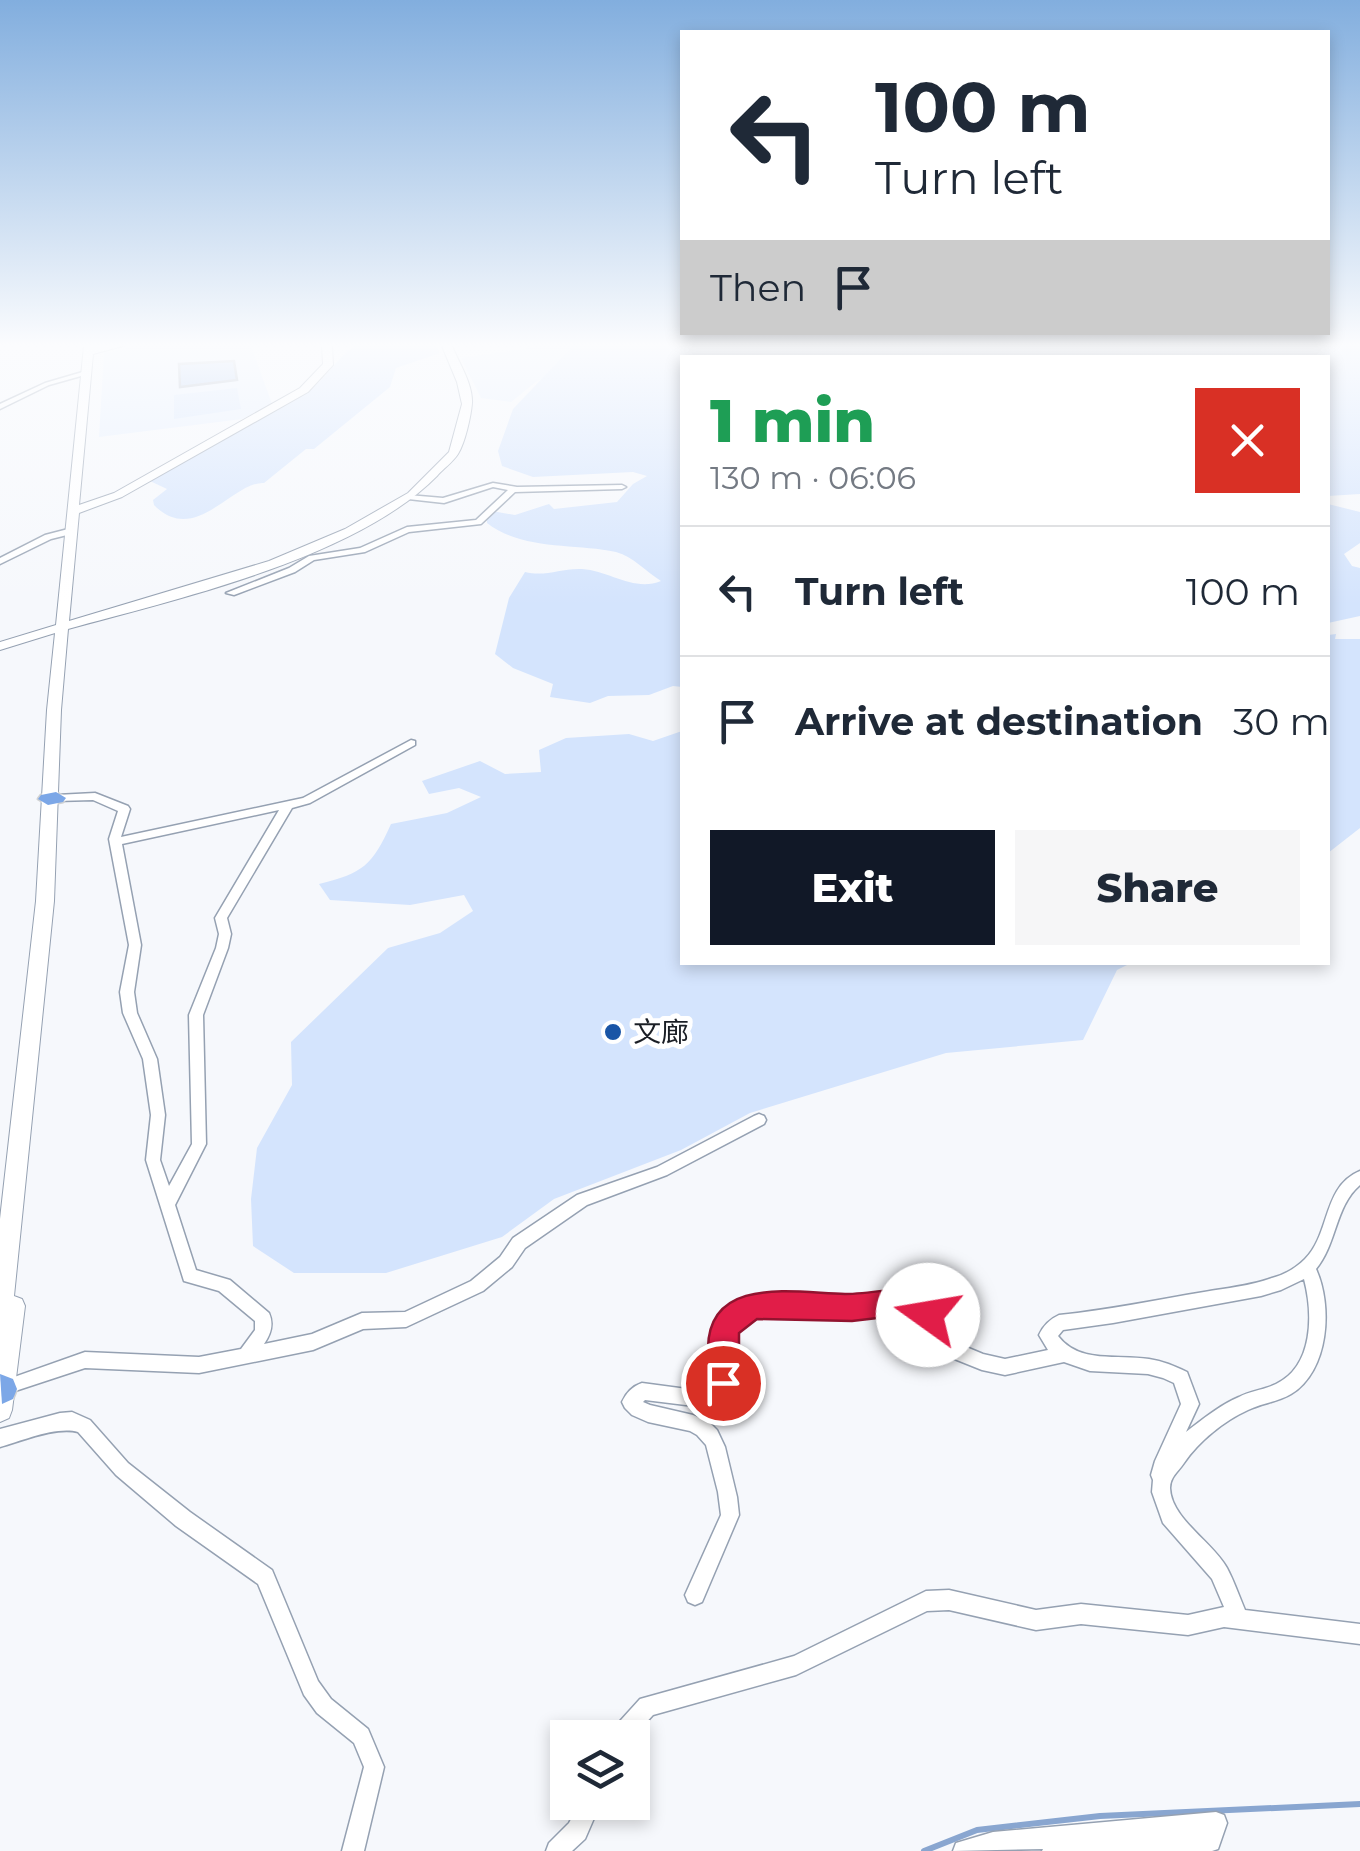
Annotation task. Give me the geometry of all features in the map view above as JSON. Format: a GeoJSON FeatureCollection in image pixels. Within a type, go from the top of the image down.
{"type":"FeatureCollection","features":[{"type":"Feature","properties":{"kind":"main road"},"geometry":{"type":"LineString","coordinates":[[0,1320],[45,901],[68,643],[64,628],[81,432]]}},
{"type":"Feature","properties":{"kind":"main road"},"geometry":{"type":"LineString","coordinates":[[74,511],[118,495],[229,432]]}},
{"type":"Feature","properties":{"kind":"main road"},"geometry":{"type":"LineString","coordinates":[[0,646],[306,551],[408,498],[443,464],[460,432]]}},
{"type":"Feature","properties":{"kind":"main road"},"geometry":{"type":"LineString","coordinates":[[1,1396],[19,1268],[54,899],[52,798]]}},
{"type":"Feature","properties":{"kind":"street"},"geometry":{"type":"LineString","coordinates":[[408,498],[444,502],[498,484],[514,490],[622,487]]}},
{"type":"Feature","properties":{"kind":"street"},"geometry":{"type":"LineString","coordinates":[[231,593],[292,570],[312,558],[362,550],[407,530],[478,522],[514,490]]}},
{"type":"Feature","properties":{"kind":"street"},"geometry":{"type":"LineString","coordinates":[[0,561],[48,537],[72,530]]}},
{"type":"Feature","properties":{"kind":"street"},"geometry":{"type":"LineString","coordinates":[[116,842],[324,794],[376,759],[411,742]]}},
{"type":"Feature","properties":{"kind":"street"},"geometry":{"type":"LineString","coordinates":[[52,798],[96,796],[122,805],[116,842],[134,945],[127,992],[130,1013],[150,1059],[158,1114],[153,1160],[190,1276],[224,1285],[263,1318],[263,1332],[245,1357]]}},
{"type":"Feature","properties":{"kind":"street"},"geometry":{"type":"LineString","coordinates":[[168,1202],[199,1144],[196,1015],[222,948],[225,934],[221,918],[288,804]]}},
{"type":"Feature","properties":{"kind":"street"},"geometry":{"type":"LineString","coordinates":[[1,1396],[85,1360],[176,1366],[245,1357],[313,1342],[362,1322],[406,1319],[477,1286],[506,1262],[519,1243],[582,1200],[662,1171],[759,1120]]}},
{"type":"Feature","properties":{"kind":"street"},"geometry":{"type":"LineString","coordinates":[[1239,1619],[1213,1563],[1170,1516],[1160,1492],[1160,1474],[1187,1417],[1188,1390],[1182,1378],[1156,1366],[1094,1365],[1066,1354],[1047,1335],[1058,1324],[1266,1288],[1307,1266],[1322,1250],[1348,1186],[1360,1177]]}},
{"type":"Feature","properties":{"kind":"street"},"geometry":{"type":"LineString","coordinates":[[1160,1474],[1173,1468],[1190,1438],[1243,1403],[1288,1387],[1300,1374],[1316,1334],[1315,1293],[1307,1266]]}},
{"type":"Feature","properties":{"kind":"street"},"geometry":{"type":"LineString","coordinates":[[696,1595],[730,1515],[712,1436],[698,1427],[639,1410],[631,1402],[632,1396],[642,1391],[702,1399],[715,1397],[723,1383],[724,1328],[738,1314],[754,1306],[852,1308],[906,1302],[928,1315],[954,1350],[982,1362],[1016,1366],[1066,1354]]}},
{"type":"Feature","properties":{"kind":"street"},"geometry":{"type":"LineString","coordinates":[[0,1438],[60,1422],[84,1426],[122,1468],[265,1577],[311,1688],[324,1706],[360,1736],[370,1753],[374,1766],[352,1851]]}},
{"type":"Feature","properties":{"kind":"street"},"geometry":{"type":"LineString","coordinates":[[634,1720],[647,1706],[796,1665],[926,1601],[949,1600],[1036,1620],[1081,1614],[1188,1625],[1224,1617],[1360,1634]]}},
{"type":"Feature","properties":{"kind":"street"},"geometry":{"type":"LineString","coordinates":[[557,1851],[582,1820]]}},
{"type":"Feature","properties":{"kind":"street"},"geometry":{"type":"LineString","coordinates":[[964,1851],[993,1843],[1216,1823],[1210,1841],[1053,1851]]}},
{"type":"Feature","properties":{"kind":"shaded area"},"geometry":{"type":"Polygon","coordinates":[[[99,432],[136,432],[99,437],[99,432]]]}},
{"type":"Feature","properties":{"kind":"shaded area"},"geometry":{"type":"Polygon","coordinates":[[[236,432],[334,432],[314,449],[306,449],[264,483],[252,485],[199,516],[169,516],[153,500],[167,489],[150,481],[236,432]]]}},
{"type":"Feature","properties":{"kind":"shaded area"},"geometry":{"type":"Polygon","coordinates":[[[505,432],[680,432],[680,687],[649,695],[608,696],[590,703],[550,697],[553,684],[513,668],[495,654],[509,598],[525,572],[582,569],[632,583],[661,581],[616,552],[533,542],[487,523],[487,515],[492,511],[515,515],[549,504],[554,509],[617,502],[633,484],[647,476],[633,472],[533,477],[502,466],[498,451],[505,432]]]}},
{"type":"Feature","properties":{"kind":"shaded area"},"geometry":{"type":"Polygon","coordinates":[[[1330,432],[1360,432],[1360,494],[1330,496],[1330,432]]]}},
{"type":"Feature","properties":{"kind":"shaded area"},"geometry":{"type":"Polygon","coordinates":[[[1330,504],[1360,512],[1360,543],[1344,554],[1352,566],[1360,568],[1360,616],[1330,623],[1330,504]]]}},
{"type":"Feature","properties":{"kind":"shaded area"},"geometry":{"type":"Polygon","coordinates":[[[1336,634],[1335,639],[1360,639],[1360,828],[1330,851],[1330,635],[1336,634]]]}},
{"type":"Feature","properties":{"kind":"shaded area"},"geometry":{"type":"Polygon","coordinates":[[[680,732],[680,965],[1127,965],[1117,970],[1083,1040],[946,1053],[750,1113],[681,1150],[554,1199],[502,1237],[386,1273],[294,1273],[253,1246],[251,1199],[257,1148],[292,1085],[291,1042],[388,948],[440,933],[473,911],[464,895],[410,905],[330,900],[319,884],[364,866],[378,850],[391,824],[447,813],[481,797],[459,788],[429,794],[422,781],[480,761],[505,774],[541,772],[539,750],[566,738],[629,734],[653,741],[680,732]]]}},
{"type":"Feature","properties":{"kind":"waterway"},"geometry":{"type":"LineString","coordinates":[[924,1851],[977,1830],[1100,1816],[1360,1804]]}},
{"type":"Feature","properties":{"kind":"place","name":"文廊"},"geometry":{"type":"Point","coordinates":[613,1032]}},
{"type":"Feature","properties":{"kind":"route"},"geometry":{"type":"LineString","coordinates":[[723,1383],[724,1328],[747,1308],[852,1308],[906,1302],[928,1315]]}}]}
